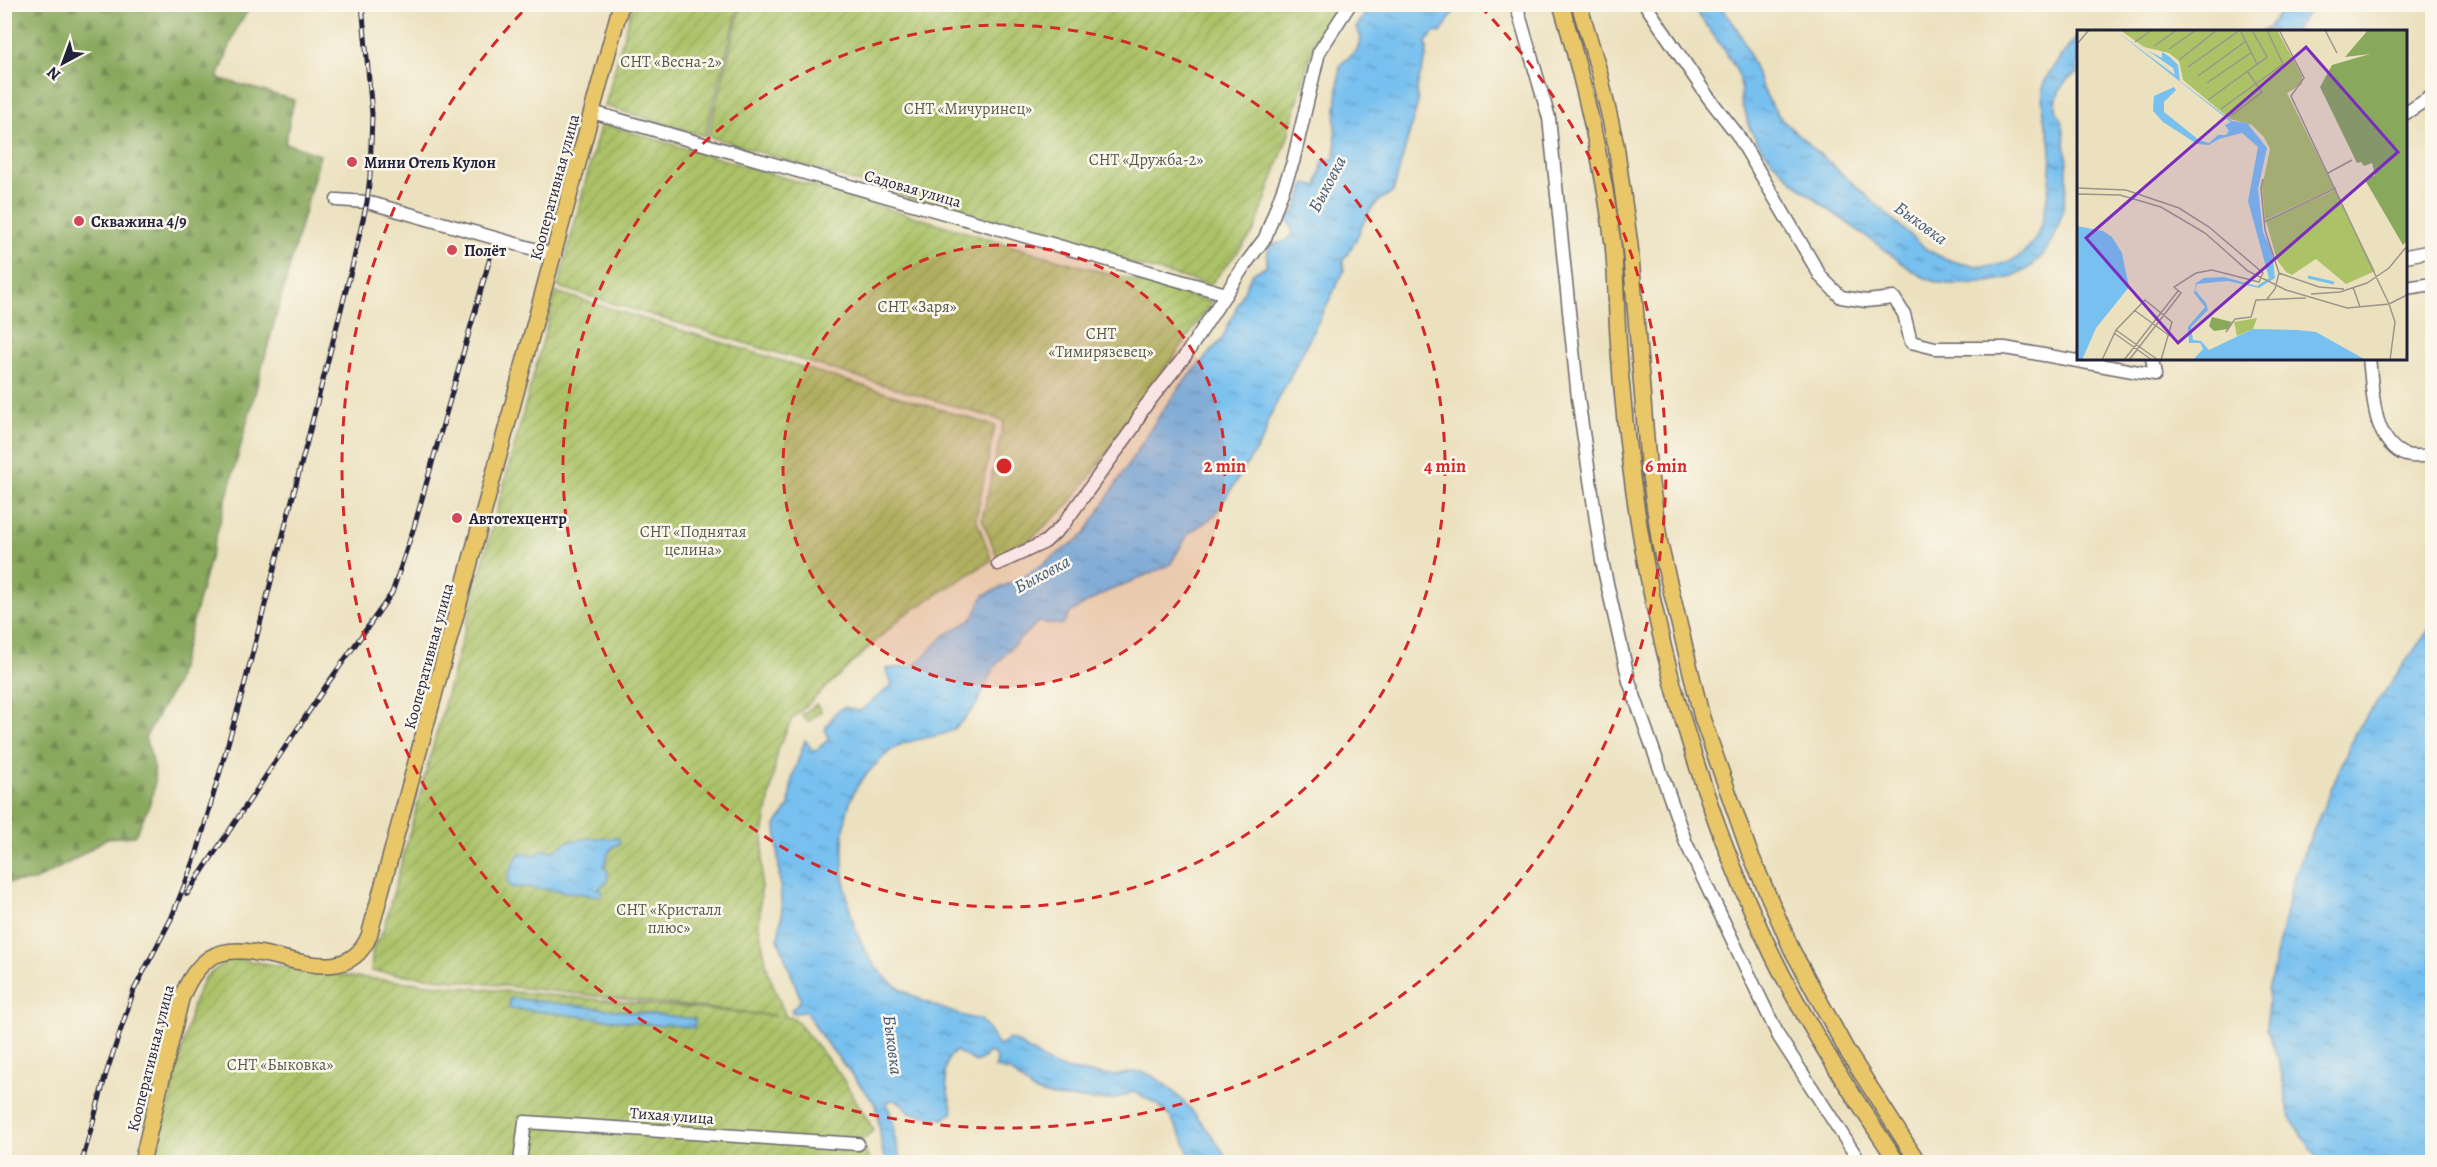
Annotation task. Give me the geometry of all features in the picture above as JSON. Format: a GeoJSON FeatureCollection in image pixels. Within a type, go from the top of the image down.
{"type":"FeatureCollection","features":[{"type":"Feature","properties":{"kind":"main road","name":"Кооперативная улица"},"geometry":{"type":"LineString","coordinates":[[142,1162],[181,999],[187,982],[196,970],[210,957],[225,952],[241,952],[312,964],[334,964],[344,963],[357,956],[365,947],[555,255],[621,4]]}},
{"type":"Feature","properties":{"kind":"main road"},"geometry":{"type":"LineString","coordinates":[[1561,4],[1580,69],[1598,146],[1613,246],[1619,350],[1643,550],[1684,721],[1731,858],[1773,957],[1830,1061],[1897,1162]]}},
{"type":"Feature","properties":{"kind":"main road"},"geometry":{"type":"LineString","coordinates":[[1579,4],[1599,71],[1616,145],[1630,245],[1644,427],[1660,545],[1702,718],[1749,851],[1792,950],[1847,1051],[1918,1162]]}},
{"type":"Feature","properties":{"kind":"street"},"geometry":{"type":"LineString","coordinates":[[998,564],[1045,542],[1063,525],[1133,428],[1143,409],[1185,356],[1265,238],[1293,162],[1319,52],[1350,4]]}},
{"type":"Feature","properties":{"kind":"street"},"geometry":{"type":"LineString","coordinates":[[1516,4],[1549,118],[1580,409],[1602,561],[1629,681],[1686,843],[1779,1037],[1860,1162]]}},
{"type":"Feature","properties":{"kind":"street"},"geometry":{"type":"LineString","coordinates":[[1645,4],[1708,97],[1737,134],[1821,277],[1841,297],[1866,301],[1894,298],[1904,314],[1911,342],[1935,348],[2006,348],[2155,375],[2152,360]]}},
{"type":"Feature","properties":{"kind":"street"},"geometry":{"type":"LineString","coordinates":[[2407,112],[2433,96]]}},
{"type":"Feature","properties":{"kind":"street","name":"Садовая улица"},"geometry":{"type":"LineString","coordinates":[[592,112],[1226,294]]}},
{"type":"Feature","properties":{"kind":"street"},"geometry":{"type":"LineString","coordinates":[[337,200],[367,202],[555,255]]}},
{"type":"Feature","properties":{"kind":"street"},"geometry":{"type":"LineString","coordinates":[[2407,256],[2433,251]]}},
{"type":"Feature","properties":{"kind":"street"},"geometry":{"type":"LineString","coordinates":[[2407,288],[2433,284]]}},
{"type":"Feature","properties":{"kind":"street"},"geometry":{"type":"LineString","coordinates":[[2369,360],[2379,426],[2390,443],[2401,453],[2415,457],[2433,455]]}},
{"type":"Feature","properties":{"kind":"street","name":"Тихая улица"},"geometry":{"type":"LineString","coordinates":[[520,1162],[525,1122],[858,1144]]}},
{"type":"Feature","properties":{"kind":"green space"},"geometry":{"type":"Polygon","coordinates":[[[5,4],[252,5],[237,27],[218,78],[294,100],[285,143],[320,155],[176,683],[145,738],[151,753],[155,778],[147,810],[135,836],[107,838],[72,861],[34,881],[5,883],[5,4]]]}},
{"type":"Feature","properties":{"kind":"green space","name":"СНТ «Весна-2»"},"geometry":{"type":"Polygon","coordinates":[[[632,5],[739,5],[705,136],[605,106],[632,5]]]}},
{"type":"Feature","properties":{"kind":"green space"},"geometry":{"type":"Polygon","coordinates":[[[741,5],[1341,5],[1314,42],[1288,136],[1254,232],[1210,285],[1040,239],[708,136],[741,5]]]}},
{"type":"Feature","properties":{"kind":"green space","name":"СНТ «Заря»"},"geometry":{"type":"Polygon","coordinates":[[[601,123],[1056,259],[1212,302],[1153,387],[1139,403],[1098,466],[1067,506],[1027,542],[997,557],[982,519],[1004,421],[558,287],[601,123]]]}},
{"type":"Feature","properties":{"kind":"green space"},"geometry":{"type":"Polygon","coordinates":[[[556,292],[995,426],[976,518],[992,560],[904,615],[792,719],[778,749],[764,829],[759,926],[768,972],[786,1017],[794,1018],[839,1073],[874,1130],[862,1140],[869,1162],[155,1162],[193,1004],[204,978],[231,958],[353,977],[777,1016],[371,971],[373,946],[383,931],[556,292]]]}},
{"type":"Feature","properties":{"kind":"green space"},"geometry":{"type":"Polygon","coordinates":[[[816,704],[821,711],[808,722],[802,715],[816,704]]]}},
{"type":"Feature","properties":{"kind":"water","name":"Быковка"},"geometry":{"type":"Polygon","coordinates":[[[1371,5],[1379,8],[1382,5],[1458,5],[1441,33],[1435,32],[1426,42],[1426,57],[1417,86],[1418,102],[1393,192],[1382,198],[1368,214],[1350,251],[1343,260],[1344,271],[1267,422],[1265,436],[1214,516],[1188,534],[1170,565],[1106,592],[1071,612],[1062,625],[1038,622],[998,662],[974,708],[955,728],[944,734],[911,741],[896,747],[878,762],[860,782],[853,794],[843,838],[845,888],[858,936],[869,957],[890,982],[923,1001],[960,1015],[982,1020],[1000,1046],[1008,1039],[1013,1040],[1060,1068],[1113,1075],[1142,1072],[1153,1077],[1165,1085],[1191,1110],[1223,1151],[1228,1162],[1192,1162],[1183,1138],[1170,1117],[1158,1105],[1141,1095],[1133,1092],[1114,1099],[1096,1100],[1054,1097],[1033,1091],[1012,1072],[995,1068],[997,1061],[994,1054],[988,1052],[984,1058],[976,1062],[956,1051],[950,1057],[945,1071],[953,1112],[944,1119],[910,1113],[900,1102],[892,1100],[887,1102],[901,1162],[888,1162],[883,1154],[876,1105],[821,1036],[807,1012],[793,1013],[791,1010],[801,1000],[778,939],[782,914],[776,825],[789,806],[792,778],[805,740],[814,752],[829,739],[825,729],[835,713],[844,707],[860,711],[892,685],[886,669],[914,666],[945,635],[972,619],[984,595],[1024,577],[1084,535],[1161,413],[1183,383],[1222,339],[1252,273],[1266,267],[1269,245],[1284,242],[1293,233],[1288,218],[1295,212],[1306,183],[1317,187],[1323,161],[1334,159],[1340,65],[1357,50],[1361,37],[1356,28],[1371,5]]]}},
{"type":"Feature","properties":{"kind":"water"},"geometry":{"type":"Polygon","coordinates":[[[1688,5],[1718,5],[1730,18],[1746,47],[1764,92],[1782,120],[1926,249],[1939,256],[1969,265],[2000,265],[2026,250],[2036,237],[2046,206],[2051,161],[2043,103],[2044,84],[2077,37],[2077,73],[2065,82],[2056,103],[2056,110],[2062,121],[2066,152],[2066,187],[2063,206],[2051,241],[2041,256],[2028,269],[2012,277],[1974,283],[1936,282],[1906,266],[1807,193],[1773,161],[1748,125],[1741,103],[1740,79],[1733,64],[1696,11],[1688,5]]]}},
{"type":"Feature","properties":{"kind":"water"},"geometry":{"type":"Polygon","coordinates":[[[2286,5],[2312,5],[2296,30],[2264,30],[2267,29],[2286,5]]]}},
{"type":"Feature","properties":{"kind":"water"},"geometry":{"type":"Polygon","coordinates":[[[2432,625],[2432,1162],[2321,1162],[2290,1118],[2280,1064],[2267,1030],[2268,991],[2294,876],[2355,733],[2432,625]]]}},
{"type":"Feature","properties":{"kind":"water"},"geometry":{"type":"Polygon","coordinates":[[[618,838],[620,843],[613,847],[608,855],[604,866],[608,872],[607,882],[599,888],[603,892],[599,896],[524,887],[512,888],[507,881],[513,863],[519,854],[538,854],[542,850],[554,851],[569,841],[618,838]]]}},
{"type":"Feature","properties":{"kind":"water"},"geometry":{"type":"Polygon","coordinates":[[[510,998],[695,1019],[694,1028],[509,1008],[510,998]]]}},
{"type":"Feature","properties":{"kind":"railway"},"geometry":{"type":"LineString","coordinates":[[82,1162],[106,1074],[134,990],[171,919],[196,856],[242,694],[352,267],[367,202],[370,176],[372,114],[362,4]]}},
{"type":"Feature","properties":{"kind":"railway"},"geometry":{"type":"LineString","coordinates":[[187,894],[328,683],[392,593],[414,527],[490,258]]}},
{"type":"Feature","properties":{"kind":"place","name":"Мини Отель Кулон"},"geometry":{"type":"Point","coordinates":[352,162]}},
{"type":"Feature","properties":{"kind":"place","name":"Скважина 4/9"},"geometry":{"type":"Point","coordinates":[79,221]}},
{"type":"Feature","properties":{"kind":"place","name":"Полёт"},"geometry":{"type":"Point","coordinates":[452,250]}},
{"type":"Feature","properties":{"kind":"place","name":"Автотехцентр"},"geometry":{"type":"Point","coordinates":[457,518]}},
{"type":"Feature","properties":{"kind":"park label","name":"СНТ «Мичуринец»"},"geometry":{"type":"Point","coordinates":[968,108]}},
{"type":"Feature","properties":{"kind":"park label","name":"СНТ «Дружба-2»"},"geometry":{"type":"Point","coordinates":[1146,159]}},
{"type":"Feature","properties":{"kind":"park label","name":"СНТ «Тимирязевец»"},"geometry":{"type":"Point","coordinates":[1101,342]}},
{"type":"Feature","properties":{"kind":"park label","name":"СНТ «Поднятая целина»"},"geometry":{"type":"Point","coordinates":[693,540]}},
{"type":"Feature","properties":{"kind":"park label","name":"СНТ «Кристалл плюс»"},"geometry":{"type":"Point","coordinates":[669,918]}},
{"type":"Feature","properties":{"kind":"park label","name":"СНТ «Быковка»"},"geometry":{"type":"Point","coordinates":[280,1064]}}]}
